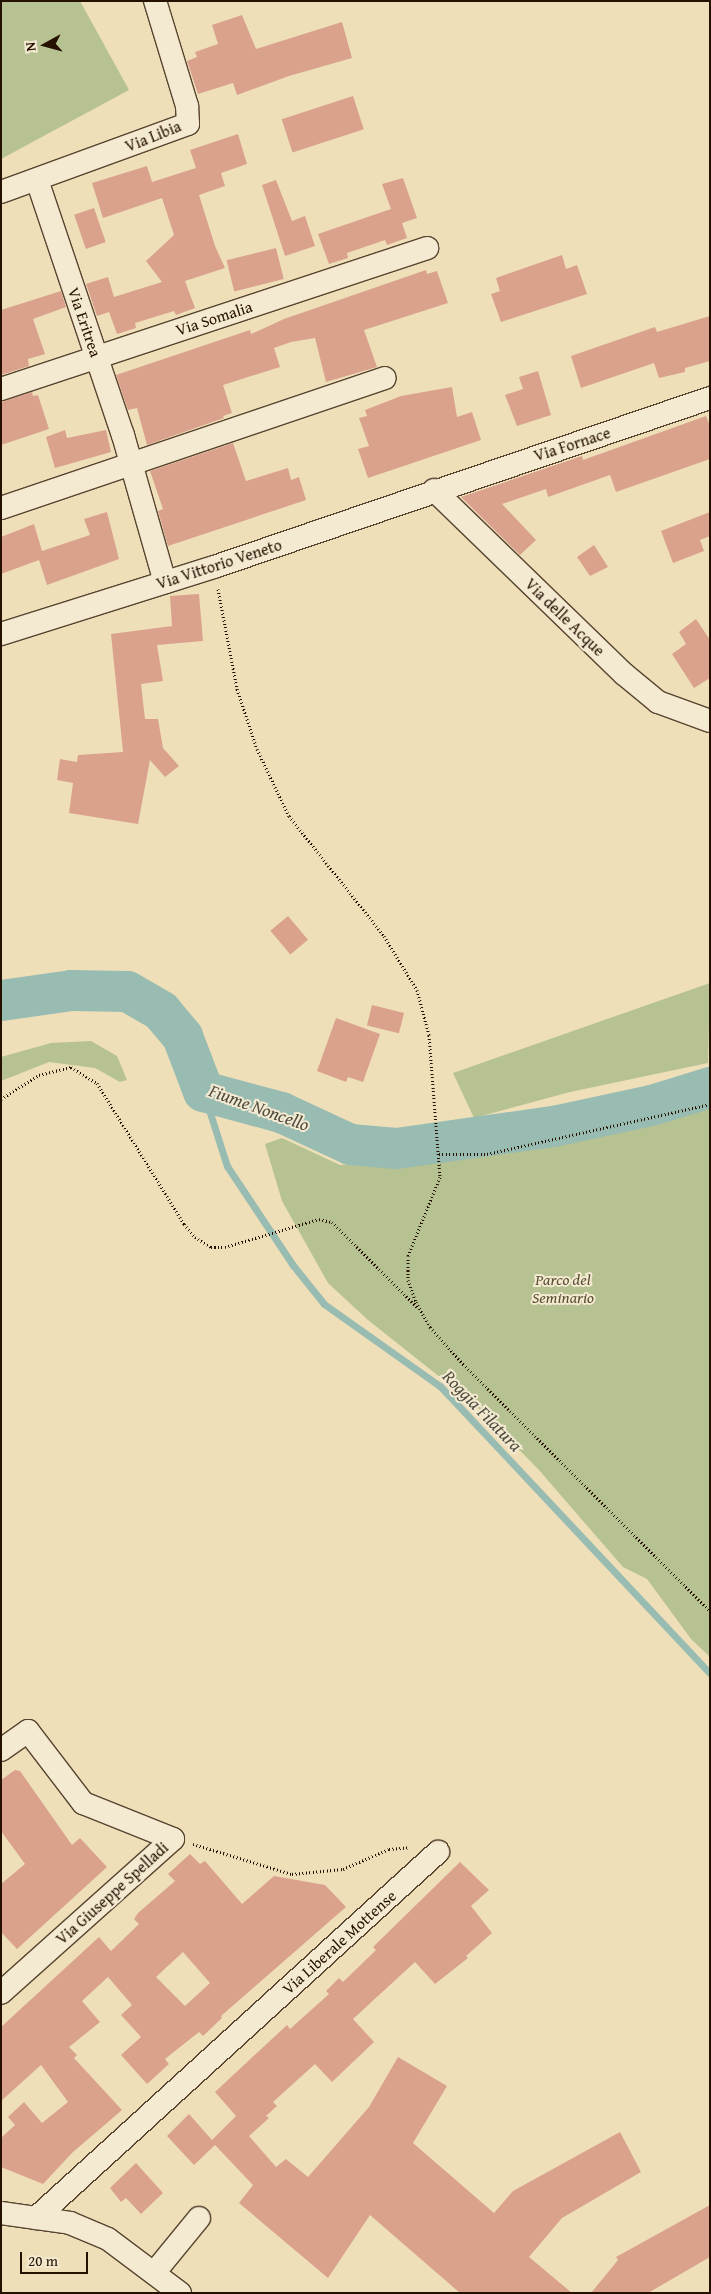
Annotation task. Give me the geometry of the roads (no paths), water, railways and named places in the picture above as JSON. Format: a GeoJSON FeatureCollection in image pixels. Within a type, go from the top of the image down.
{"type":"FeatureCollection","features":[{"type":"Feature","properties":{"kind":"street","name":"Via Libia"},"geometry":{"type":"LineString","coordinates":[[1,192],[188,124],[187,106],[155,1]]}},
{"type":"Feature","properties":{"kind":"street","name":"Via Eritrea"},"geometry":{"type":"LineString","coordinates":[[37,180],[131,464],[165,582]]}},
{"type":"Feature","properties":{"kind":"street","name":"Via Somalia"},"geometry":{"type":"LineString","coordinates":[[1,389],[427,248]]}},
{"type":"Feature","properties":{"kind":"street"},"geometry":{"type":"LineString","coordinates":[[1,508],[385,378]]}},
{"type":"Feature","properties":{"kind":"street","name":"Via Fornace"},"geometry":{"type":"LineString","coordinates":[[434,490],[710,398]]}},
{"type":"Feature","properties":{"kind":"street","name":"Via Vittorio Veneto"},"geometry":{"type":"LineString","coordinates":[[1,634],[214,567],[434,490]]}},
{"type":"Feature","properties":{"kind":"street","name":"Via delle Acque"},"geometry":{"type":"LineString","coordinates":[[434,490],[624,674],[658,702],[710,721]]}},
{"type":"Feature","properties":{"kind":"street","name":"Via Giuseppe Spelladi"},"geometry":{"type":"LineString","coordinates":[[1,1750],[28,1731],[83,1803],[173,1839],[1,1992]]}},
{"type":"Feature","properties":{"kind":"street","name":"Via Liberale Mottense"},"geometry":{"type":"LineString","coordinates":[[36,2218],[438,1852]]}},
{"type":"Feature","properties":{"kind":"street"},"geometry":{"type":"LineString","coordinates":[[1,2213],[70,2223],[108,2239],[180,2293]]}},
{"type":"Feature","properties":{"kind":"street"},"geometry":{"type":"LineString","coordinates":[[154,2273],[199,2218]]}},
{"type":"Feature","properties":{"kind":"waterway","name":"Fiume Noncello"},"geometry":{"type":"LineString","coordinates":[[1,1000],[71,990],[127,991],[161,1011],[182,1036],[203,1091],[281,1112],[350,1144],[396,1148],[553,1126],[651,1105],[710,1087]]}},
{"type":"Feature","properties":{"kind":"waterway","name":"Roggia Filatura"},"geometry":{"type":"LineString","coordinates":[[203,1091],[227,1166],[292,1264],[324,1304],[440,1386],[710,1674]]}},
{"type":"Feature","properties":{"kind":"park label","name":"Parco del Seminario"},"geometry":{"type":"Point","coordinates":[563,1288]}}]}
